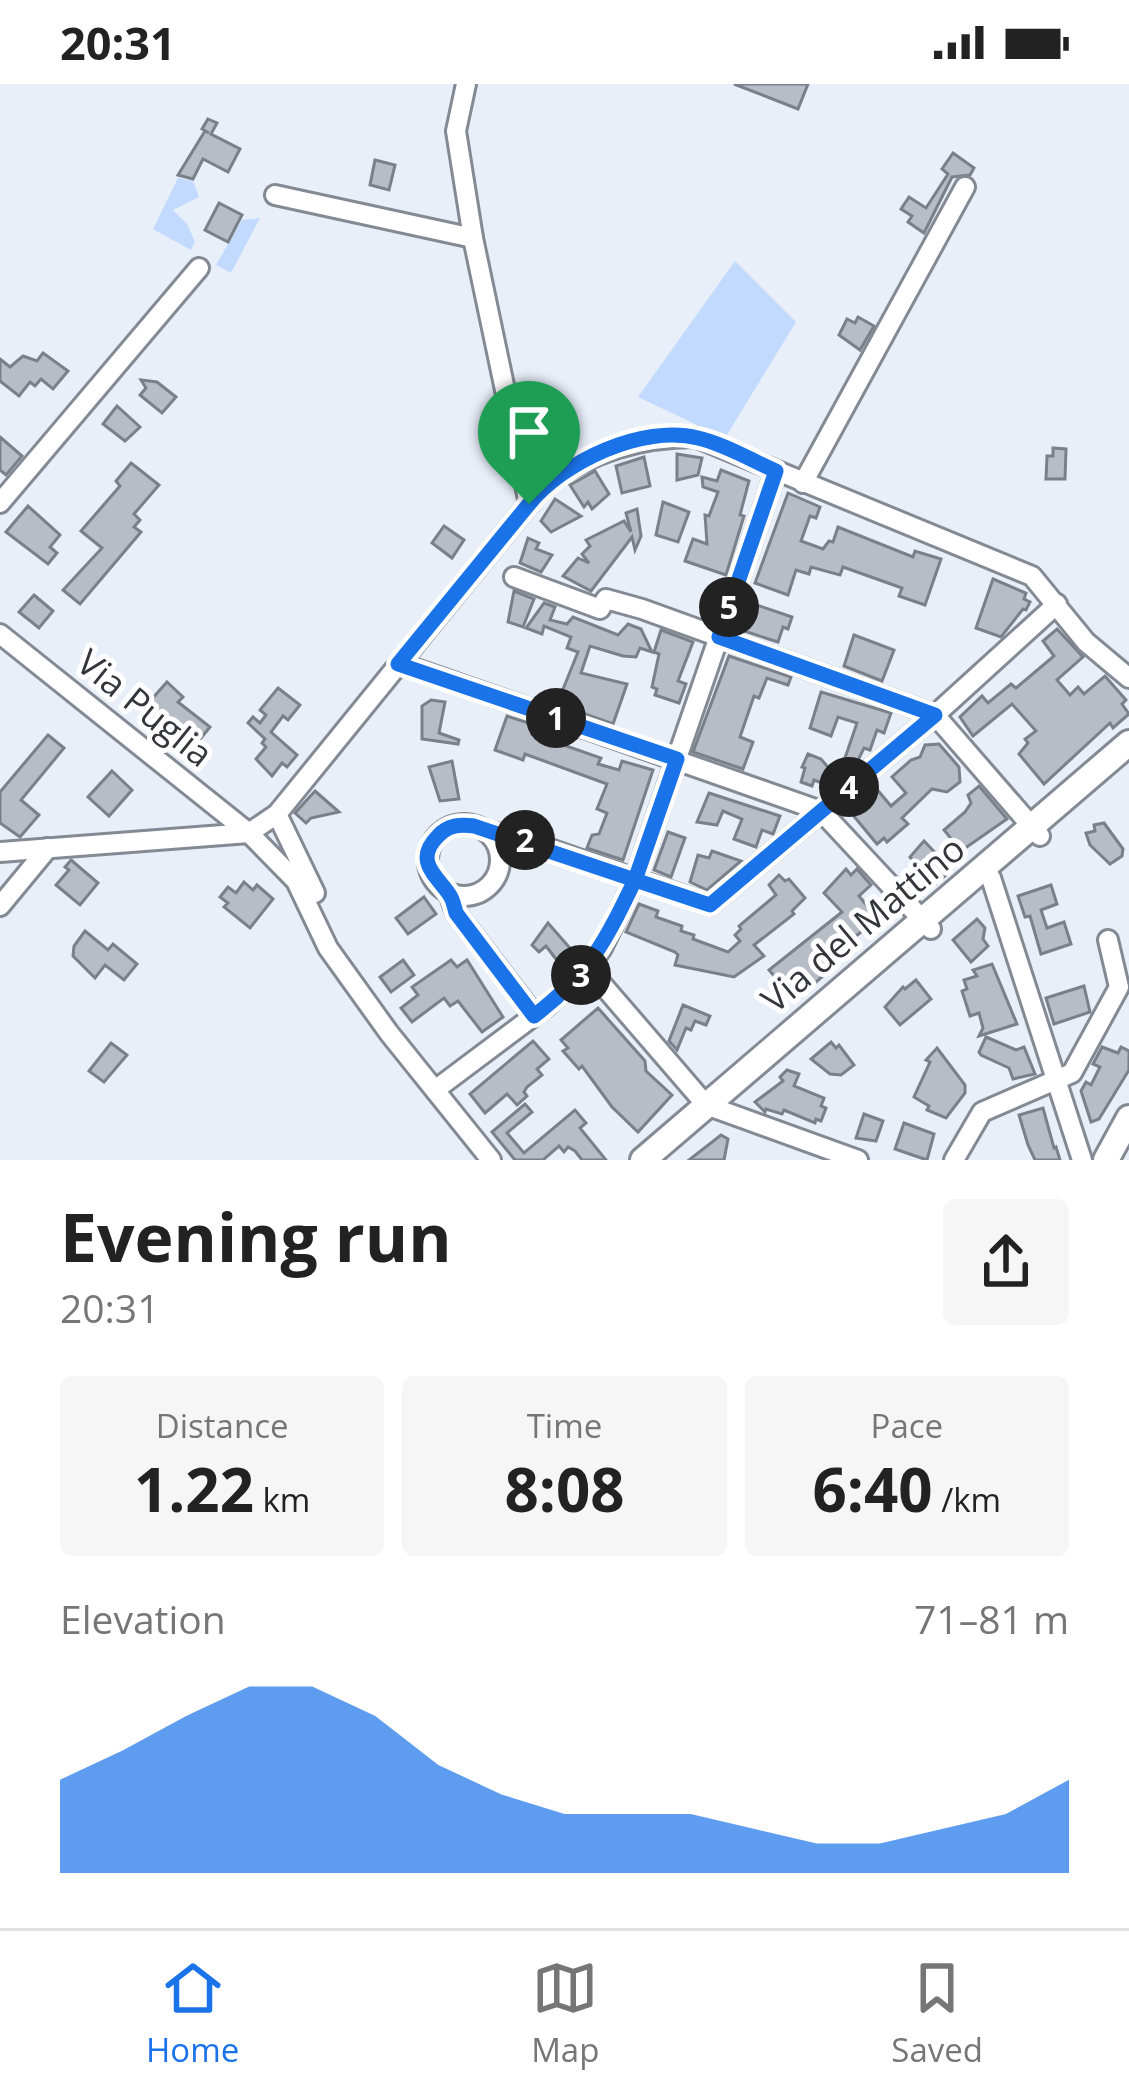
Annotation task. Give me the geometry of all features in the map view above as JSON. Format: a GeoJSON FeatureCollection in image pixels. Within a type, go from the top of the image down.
{"type":"FeatureCollection","features":[{"type":"Feature","properties":{"kind":"main road","name":"Via del Mattino"},"geometry":{"type":"LineString","coordinates":[[643,1160],[668,1153],[714,1107],[1036,831],[1129,743]]}},
{"type":"Feature","properties":{"kind":"main road","name":"Via del Mattino"},"geometry":{"type":"LineString","coordinates":[[1036,831],[1129,766]]}},
{"type":"Feature","properties":{"kind":"main road"},"geometry":{"type":"LineString","coordinates":[[1106,1160],[1129,1118]]}},
{"type":"Feature","properties":{"kind":"street"},"geometry":{"type":"LineString","coordinates":[[466,84],[456,131],[473,238],[529,504]]}},
{"type":"Feature","properties":{"kind":"street"},"geometry":{"type":"LineString","coordinates":[[803,483],[964,187]]}},
{"type":"Feature","properties":{"kind":"street"},"geometry":{"type":"LineString","coordinates":[[275,195],[473,238]]}},
{"type":"Feature","properties":{"kind":"street"},"geometry":{"type":"LineString","coordinates":[[0,503],[199,268]]}},
{"type":"Feature","properties":{"kind":"street"},"geometry":{"type":"LineString","coordinates":[[0,852],[250,833],[277,814],[546,483],[602,450],[664,437],[695,437],[1032,575],[1086,642],[1129,678]]}},
{"type":"Feature","properties":{"kind":"street"},"geometry":{"type":"LineString","coordinates":[[439,1087],[534,1016],[588,968],[602,948],[635,880],[776,471]]}},
{"type":"Feature","properties":{"kind":"street"},"geometry":{"type":"LineString","coordinates":[[514,577],[600,609],[606,599],[935,715],[1036,831]]}},
{"type":"Feature","properties":{"kind":"street"},"geometry":{"type":"LineString","coordinates":[[485,831],[500,862],[492,883],[472,895],[449,893],[439,886],[428,865],[433,842],[440,833],[462,824],[513,836],[710,905],[1058,604]]}},
{"type":"Feature","properties":{"kind":"street","name":"Via Puglia"},"geometry":{"type":"LineString","coordinates":[[0,634],[250,833],[296,881],[328,948],[439,1087]]}},
{"type":"Feature","properties":{"kind":"street"},"geometry":{"type":"LineString","coordinates":[[398,664],[821,811],[927,924]]}},
{"type":"Feature","properties":{"kind":"street"},"geometry":{"type":"LineString","coordinates":[[277,814],[339,942],[491,1160]]}},
{"type":"Feature","properties":{"kind":"street"},"geometry":{"type":"LineString","coordinates":[[0,906],[47,848]]}},
{"type":"Feature","properties":{"kind":"street"},"geometry":{"type":"LineString","coordinates":[[987,873],[1082,1160]]}},
{"type":"Feature","properties":{"kind":"street"},"geometry":{"type":"LineString","coordinates":[[449,893],[456,913],[534,1016]]}},
{"type":"Feature","properties":{"kind":"street"},"geometry":{"type":"LineString","coordinates":[[954,1160],[982,1112],[1072,1072],[1119,987],[1108,940]]}},
{"type":"Feature","properties":{"kind":"street"},"geometry":{"type":"LineString","coordinates":[[588,968],[714,1107],[858,1160]]}},
{"type":"Feature","properties":{"kind":"street"},"geometry":{"type":"LineString","coordinates":[[439,1087],[505,1160]]}},
{"type":"Feature","properties":{"kind":"street"},"geometry":{"type":"LineString","coordinates":[[794,1160],[802,1138]]}},
{"type":"Feature","properties":{"kind":"shaded area"},"geometry":{"type":"Polygon","coordinates":[[[178,178],[193,181],[199,197],[173,210],[187,224],[195,242],[191,250],[153,229],[178,178]]]}},
{"type":"Feature","properties":{"kind":"shaded area"},"geometry":{"type":"Polygon","coordinates":[[[260,218],[231,273],[216,265],[242,220],[260,218]]]}},
{"type":"Feature","properties":{"kind":"shaded area"},"geometry":{"type":"Polygon","coordinates":[[[735,261],[796,322],[725,438],[638,397],[735,261]]]}},
{"type":"Feature","properties":{"kind":"building"},"geometry":{"type":"Polygon","coordinates":[[[734,84],[808,84],[798,109],[734,84]]]}},
{"type":"Feature","properties":{"kind":"building"},"geometry":{"type":"Polygon","coordinates":[[[208,119],[217,123],[211,134],[240,149],[228,172],[203,159],[193,179],[178,175],[205,131],[209,133],[202,129],[208,119]]]}},
{"type":"Feature","properties":{"kind":"building"},"geometry":{"type":"Polygon","coordinates":[[[953,153],[974,168],[970,175],[952,177],[924,233],[908,222],[912,216],[901,209],[909,197],[926,208],[948,174],[942,169],[953,153]]]}},
{"type":"Feature","properties":{"kind":"building"},"geometry":{"type":"Polygon","coordinates":[[[375,160],[395,165],[389,190],[370,185],[375,160]]]}},
{"type":"Feature","properties":{"kind":"building"},"geometry":{"type":"Polygon","coordinates":[[[219,203],[242,215],[228,242],[205,230],[219,203]]]}},
{"type":"Feature","properties":{"kind":"building"},"geometry":{"type":"Polygon","coordinates":[[[858,317],[874,326],[860,350],[839,335],[847,319],[855,323],[858,317]]]}},
{"type":"Feature","properties":{"kind":"building"},"geometry":{"type":"Polygon","coordinates":[[[43,353],[68,371],[53,389],[41,379],[35,386],[30,382],[19,396],[0,381],[0,359],[10,367],[23,356],[37,361],[43,353]]]}},
{"type":"Feature","properties":{"kind":"building"},"geometry":{"type":"Polygon","coordinates":[[[141,380],[157,382],[176,397],[162,413],[140,395],[146,388],[141,380]]]}},
{"type":"Feature","properties":{"kind":"building"},"geometry":{"type":"Polygon","coordinates":[[[117,406],[140,427],[125,441],[103,424],[117,406]]]}},
{"type":"Feature","properties":{"kind":"building"},"geometry":{"type":"Polygon","coordinates":[[[0,437],[22,456],[6,475],[0,470],[0,437]]]}},
{"type":"Feature","properties":{"kind":"building"},"geometry":{"type":"Polygon","coordinates":[[[1053,448],[1066,449],[1065,479],[1046,479],[1047,456],[1053,456],[1053,448]]]}},
{"type":"Feature","properties":{"kind":"building"},"geometry":{"type":"Polygon","coordinates":[[[677,454],[702,458],[698,475],[677,480],[677,454]]]}},
{"type":"Feature","properties":{"kind":"building"},"geometry":{"type":"Polygon","coordinates":[[[644,457],[650,486],[622,493],[616,466],[644,457]]]}},
{"type":"Feature","properties":{"kind":"building"},"geometry":{"type":"Polygon","coordinates":[[[131,463],[159,485],[134,514],[140,520],[134,527],[141,532],[80,604],[63,590],[102,548],[81,531],[120,486],[116,481],[131,463]]]}},
{"type":"Feature","properties":{"kind":"building"},"geometry":{"type":"Polygon","coordinates":[[[721,470],[749,481],[726,575],[685,561],[693,539],[707,544],[705,515],[709,516],[718,492],[703,487],[702,477],[717,481],[721,470]]]}},
{"type":"Feature","properties":{"kind":"building"},"geometry":{"type":"Polygon","coordinates":[[[595,471],[609,494],[592,509],[588,502],[584,507],[570,485],[595,471]]]}},
{"type":"Feature","properties":{"kind":"building"},"geometry":{"type":"Polygon","coordinates":[[[788,493],[820,507],[816,518],[810,516],[801,541],[823,549],[833,542],[838,527],[913,557],[915,551],[941,559],[925,605],[899,596],[902,588],[843,567],[840,575],[811,567],[809,574],[796,570],[788,595],[755,583],[788,493]]]}},
{"type":"Feature","properties":{"kind":"building"},"geometry":{"type":"Polygon","coordinates":[[[555,499],[581,516],[551,532],[541,521],[555,499]]]}},
{"type":"Feature","properties":{"kind":"building"},"geometry":{"type":"Polygon","coordinates":[[[663,502],[689,512],[678,542],[656,535],[663,502]]]}},
{"type":"Feature","properties":{"kind":"building"},"geometry":{"type":"Polygon","coordinates":[[[28,506],[60,535],[50,547],[57,553],[48,564],[6,532],[28,506]]]}},
{"type":"Feature","properties":{"kind":"building"},"geometry":{"type":"Polygon","coordinates":[[[637,509],[641,536],[635,550],[632,537],[591,591],[563,576],[578,558],[589,563],[582,554],[590,546],[586,540],[624,521],[631,532],[626,513],[637,509]]]}},
{"type":"Feature","properties":{"kind":"building"},"geometry":{"type":"Polygon","coordinates":[[[444,526],[464,540],[452,558],[432,543],[444,526]]]}},
{"type":"Feature","properties":{"kind":"building"},"geometry":{"type":"Polygon","coordinates":[[[528,538],[539,543],[536,549],[552,555],[541,572],[520,563],[528,538]]]}},
{"type":"Feature","properties":{"kind":"building"},"geometry":{"type":"Polygon","coordinates":[[[993,579],[1026,593],[1024,599],[1030,602],[1001,637],[976,628],[993,579]]]}},
{"type":"Feature","properties":{"kind":"building"},"geometry":{"type":"Polygon","coordinates":[[[514,591],[534,599],[523,627],[508,622],[514,591]]]}},
{"type":"Feature","properties":{"kind":"building"},"geometry":{"type":"Polygon","coordinates":[[[34,595],[53,611],[39,628],[19,612],[34,595]]]}},
{"type":"Feature","properties":{"kind":"building"},"geometry":{"type":"Polygon","coordinates":[[[745,601],[792,617],[778,642],[741,630],[745,601]]]}},
{"type":"Feature","properties":{"kind":"building"},"geometry":{"type":"Polygon","coordinates":[[[544,603],[555,607],[550,620],[567,624],[573,617],[618,635],[628,624],[641,629],[652,652],[640,648],[636,657],[623,656],[590,646],[581,673],[627,684],[613,724],[557,704],[578,652],[567,648],[571,637],[544,626],[542,634],[526,628],[544,603]]]}},
{"type":"Feature","properties":{"kind":"building"},"geometry":{"type":"Polygon","coordinates":[[[1057,629],[1083,657],[1057,680],[1070,695],[1078,687],[1084,694],[1105,676],[1126,700],[1122,704],[1129,714],[1113,728],[1110,723],[1044,784],[1019,754],[1028,743],[1025,739],[1036,731],[1012,704],[973,736],[960,717],[982,696],[988,703],[1011,684],[1016,688],[1054,656],[1043,641],[1057,629]]]}},
{"type":"Feature","properties":{"kind":"building"},"geometry":{"type":"Polygon","coordinates":[[[661,630],[693,642],[678,681],[686,684],[679,703],[655,695],[657,689],[652,687],[661,630]]]}},
{"type":"Feature","properties":{"kind":"building"},"geometry":{"type":"Polygon","coordinates":[[[854,635],[894,650],[882,681],[844,666],[854,635]]]}},
{"type":"Feature","properties":{"kind":"building"},"geometry":{"type":"Polygon","coordinates":[[[729,656],[791,677],[788,685],[767,678],[759,698],[754,696],[740,737],[753,742],[743,769],[693,752],[729,656]]]}},
{"type":"Feature","properties":{"kind":"building"},"geometry":{"type":"Polygon","coordinates":[[[167,682],[183,697],[178,702],[210,727],[193,748],[143,709],[167,682]]]}},
{"type":"Feature","properties":{"kind":"building"},"geometry":{"type":"Polygon","coordinates":[[[278,688],[300,705],[271,732],[297,755],[272,776],[256,759],[266,747],[265,739],[248,723],[253,717],[260,723],[266,715],[260,710],[278,688]]]}},
{"type":"Feature","properties":{"kind":"building"},"geometry":{"type":"Polygon","coordinates":[[[821,692],[891,713],[884,733],[877,730],[870,750],[864,748],[856,764],[844,761],[857,723],[838,717],[831,736],[810,728],[821,692]]]}},
{"type":"Feature","properties":{"kind":"building"},"geometry":{"type":"Polygon","coordinates":[[[431,700],[445,702],[439,733],[459,740],[458,744],[422,739],[422,706],[431,700]]]}},
{"type":"Feature","properties":{"kind":"building"},"geometry":{"type":"Polygon","coordinates":[[[507,716],[535,725],[532,734],[601,758],[598,764],[619,770],[622,761],[653,770],[623,860],[587,848],[607,813],[597,809],[607,784],[525,754],[523,760],[495,750],[507,716]]]}},
{"type":"Feature","properties":{"kind":"building"},"geometry":{"type":"Polygon","coordinates":[[[48,735],[64,748],[21,800],[39,815],[20,837],[0,823],[0,792],[48,735]]]}},
{"type":"Feature","properties":{"kind":"building"},"geometry":{"type":"Polygon","coordinates":[[[939,744],[959,767],[960,782],[947,792],[932,789],[902,818],[908,824],[887,842],[884,838],[877,844],[852,814],[858,809],[855,805],[875,787],[891,806],[906,793],[892,777],[920,757],[925,745],[939,744]]]}},
{"type":"Feature","properties":{"kind":"building"},"geometry":{"type":"Polygon","coordinates":[[[808,754],[821,759],[838,779],[830,786],[814,780],[812,786],[801,782],[808,754]]]}},
{"type":"Feature","properties":{"kind":"building"},"geometry":{"type":"Polygon","coordinates":[[[452,761],[459,799],[440,801],[429,767],[452,761]]]}},
{"type":"Feature","properties":{"kind":"building"},"geometry":{"type":"Polygon","coordinates":[[[112,771],[132,790],[109,816],[88,797],[112,771]]]}},
{"type":"Feature","properties":{"kind":"building"},"geometry":{"type":"Polygon","coordinates":[[[979,786],[1007,819],[961,851],[944,830],[965,812],[971,803],[968,795],[979,786]]]}},
{"type":"Feature","properties":{"kind":"building"},"geometry":{"type":"Polygon","coordinates":[[[315,791],[339,812],[306,823],[295,813],[315,791]]]}},
{"type":"Feature","properties":{"kind":"building"},"geometry":{"type":"Polygon","coordinates":[[[709,793],[780,816],[773,834],[762,830],[756,847],[734,839],[742,819],[723,811],[717,825],[697,822],[709,793]]]}},
{"type":"Feature","properties":{"kind":"building"},"geometry":{"type":"Polygon","coordinates":[[[1104,823],[1123,849],[1122,856],[1110,864],[1090,845],[1086,833],[1104,823]]]}},
{"type":"Feature","properties":{"kind":"building"},"geometry":{"type":"Polygon","coordinates":[[[668,832],[685,838],[671,877],[654,870],[668,832]]]}},
{"type":"Feature","properties":{"kind":"building"},"geometry":{"type":"Polygon","coordinates":[[[924,841],[952,870],[933,886],[929,881],[923,886],[914,875],[920,870],[910,857],[924,841]]]}},
{"type":"Feature","properties":{"kind":"building"},"geometry":{"type":"Polygon","coordinates":[[[712,851],[741,861],[707,890],[690,882],[698,855],[709,858],[712,851]]]}},
{"type":"Feature","properties":{"kind":"building"},"geometry":{"type":"Polygon","coordinates":[[[71,860],[98,883],[80,905],[56,885],[71,860]]]}},
{"type":"Feature","properties":{"kind":"building"},"geometry":{"type":"Polygon","coordinates":[[[846,869],[851,875],[857,869],[871,885],[859,896],[872,912],[879,906],[887,915],[871,933],[866,928],[851,940],[856,946],[795,1001],[769,970],[842,912],[824,893],[846,869]]]}},
{"type":"Feature","properties":{"kind":"building"},"geometry":{"type":"Polygon","coordinates":[[[779,875],[789,879],[805,898],[794,914],[754,945],[764,956],[734,977],[675,965],[675,952],[626,932],[639,904],[658,911],[656,917],[682,926],[681,931],[694,935],[693,939],[728,952],[740,941],[735,935],[739,926],[776,895],[769,885],[779,875]]]}},
{"type":"Feature","properties":{"kind":"building"},"geometry":{"type":"Polygon","coordinates":[[[244,882],[253,890],[257,885],[273,899],[250,928],[224,907],[228,903],[220,897],[228,887],[236,893],[244,882]]]}},
{"type":"Feature","properties":{"kind":"building"},"geometry":{"type":"Polygon","coordinates":[[[1051,885],[1057,904],[1041,910],[1047,928],[1064,922],[1071,944],[1041,954],[1030,916],[1025,917],[1018,896],[1051,885]]]}},
{"type":"Feature","properties":{"kind":"building"},"geometry":{"type":"Polygon","coordinates":[[[424,897],[436,914],[408,934],[396,918],[424,897]]]}},
{"type":"Feature","properties":{"kind":"building"},"geometry":{"type":"Polygon","coordinates":[[[977,919],[985,928],[983,939],[988,946],[971,962],[953,940],[977,919]]]}},
{"type":"Feature","properties":{"kind":"building"},"geometry":{"type":"Polygon","coordinates":[[[548,923],[576,955],[562,967],[546,946],[539,952],[532,945],[548,923]]]}},
{"type":"Feature","properties":{"kind":"building"},"geometry":{"type":"Polygon","coordinates":[[[85,931],[108,950],[113,944],[137,964],[124,980],[105,965],[95,978],[73,956],[85,931]]]}},
{"type":"Feature","properties":{"kind":"building"},"geometry":{"type":"Polygon","coordinates":[[[403,960],[414,975],[391,992],[380,977],[403,960]]]}},
{"type":"Feature","properties":{"kind":"building"},"geometry":{"type":"Polygon","coordinates":[[[451,960],[457,967],[467,960],[503,1017],[482,1032],[458,1001],[450,1006],[444,998],[412,1022],[401,1008],[418,995],[412,987],[451,960]]]}},
{"type":"Feature","properties":{"kind":"building"},"geometry":{"type":"Polygon","coordinates":[[[992,964],[1017,1024],[979,1036],[983,1028],[979,1013],[970,1016],[962,991],[967,989],[964,980],[977,976],[973,970],[992,964]]]}},
{"type":"Feature","properties":{"kind":"building"},"geometry":{"type":"Polygon","coordinates":[[[916,980],[931,999],[900,1025],[885,1007],[916,980]]]}},
{"type":"Feature","properties":{"kind":"building"},"geometry":{"type":"Polygon","coordinates":[[[1084,986],[1090,1012],[1054,1024],[1046,998],[1084,986]]]}},
{"type":"Feature","properties":{"kind":"building"},"geometry":{"type":"Polygon","coordinates":[[[683,1005],[710,1016],[706,1025],[695,1021],[691,1030],[686,1028],[677,1050],[669,1041],[683,1005]]]}},
{"type":"Feature","properties":{"kind":"building"},"geometry":{"type":"Polygon","coordinates":[[[598,1008],[645,1061],[646,1071],[672,1095],[638,1132],[612,1107],[582,1066],[579,1069],[563,1051],[568,1048],[561,1040],[598,1008]]]}},
{"type":"Feature","properties":{"kind":"building"},"geometry":{"type":"Polygon","coordinates":[[[986,1037],[1016,1050],[1024,1047],[1035,1074],[1013,1079],[1009,1068],[981,1055],[986,1037]]]}},
{"type":"Feature","properties":{"kind":"building"},"geometry":{"type":"Polygon","coordinates":[[[533,1041],[549,1059],[537,1069],[542,1075],[527,1087],[527,1096],[517,1105],[507,1094],[485,1113],[470,1094],[533,1041]]]}},
{"type":"Feature","properties":{"kind":"building"},"geometry":{"type":"Polygon","coordinates":[[[831,1042],[854,1065],[841,1075],[830,1074],[811,1059],[831,1042]]]}},
{"type":"Feature","properties":{"kind":"building"},"geometry":{"type":"Polygon","coordinates":[[[111,1043],[127,1055],[104,1082],[89,1071],[111,1043]]]}},
{"type":"Feature","properties":{"kind":"building"},"geometry":{"type":"Polygon","coordinates":[[[1102,1047],[1129,1051],[1129,1070],[1099,1119],[1091,1122],[1081,1091],[1086,1082],[1091,1085],[1100,1067],[1093,1064],[1102,1047]]]}},
{"type":"Feature","properties":{"kind":"building"},"geometry":{"type":"Polygon","coordinates":[[[937,1048],[965,1085],[965,1093],[946,1118],[927,1110],[929,1106],[914,1097],[930,1062],[926,1060],[937,1048]]]}},
{"type":"Feature","properties":{"kind":"building"},"geometry":{"type":"Polygon","coordinates":[[[787,1070],[799,1074],[794,1086],[824,1098],[821,1121],[815,1123],[784,1110],[782,1114],[765,1112],[755,1102],[783,1081],[780,1077],[787,1070]]]}},
{"type":"Feature","properties":{"kind":"building"},"geometry":{"type":"Polygon","coordinates":[[[525,1104],[532,1112],[507,1133],[524,1153],[575,1110],[586,1123],[580,1128],[606,1160],[582,1160],[575,1151],[568,1147],[564,1152],[559,1146],[543,1160],[515,1160],[492,1132],[525,1104]]]}},
{"type":"Feature","properties":{"kind":"building"},"geometry":{"type":"Polygon","coordinates":[[[1043,1108],[1060,1160],[1035,1160],[1028,1145],[1019,1115],[1043,1108]]]}},
{"type":"Feature","properties":{"kind":"building"},"geometry":{"type":"Polygon","coordinates":[[[864,1114],[883,1121],[876,1141],[856,1138],[864,1114]]]}},
{"type":"Feature","properties":{"kind":"building"},"geometry":{"type":"Polygon","coordinates":[[[904,1123],[934,1134],[927,1160],[895,1149],[904,1123]]]}},
{"type":"Feature","properties":{"kind":"building"},"geometry":{"type":"Polygon","coordinates":[[[721,1135],[728,1139],[724,1160],[689,1160],[721,1135]]]}},
{"type":"Feature","properties":{"kind":"route"},"geometry":{"type":"LineString","coordinates":[[529,504],[398,664],[677,759],[635,880],[474,826],[451,827],[433,842],[428,853],[432,877],[449,893],[456,913],[534,1016],[588,968],[635,880],[710,905],[935,715],[719,637],[776,471],[695,437],[664,437],[602,450],[546,483],[529,504]]}}]}
